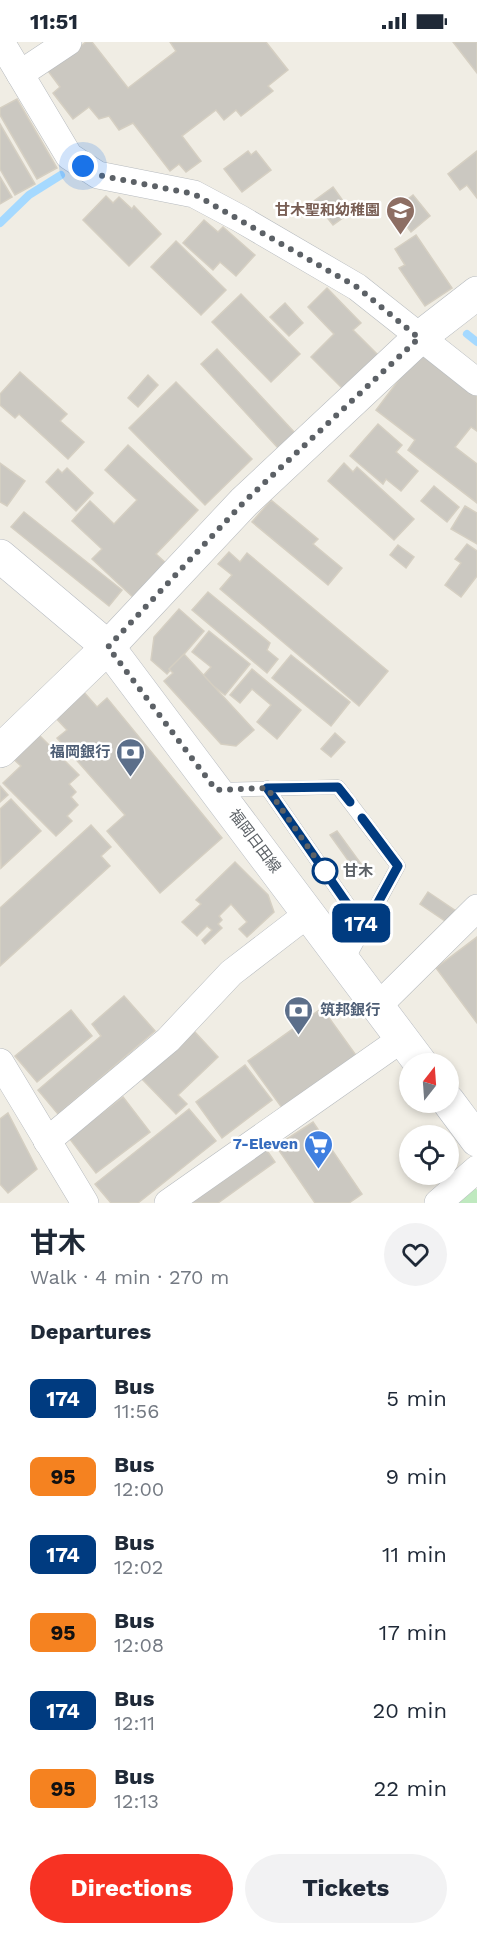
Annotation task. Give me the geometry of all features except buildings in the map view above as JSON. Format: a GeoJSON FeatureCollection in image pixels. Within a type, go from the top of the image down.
{"type":"FeatureCollection","features":[{"type":"Feature","properties":{"kind":"main road"},"geometry":{"type":"LineString","coordinates":[[0,751],[108,647],[244,502],[419,338],[477,293]]}},
{"type":"Feature","properties":{"kind":"main road","name":"福岡日田線"},"geometry":{"type":"LineString","coordinates":[[0,556],[108,647],[414,1053]]}},
{"type":"Feature","properties":{"kind":"main road"},"geometry":{"type":"LineString","coordinates":[[457,1113],[477,1140]]}},
{"type":"Feature","properties":{"kind":"street"},"geometry":{"type":"LineString","coordinates":[[1,42],[69,156],[98,175],[194,194],[357,287],[477,382]]}},
{"type":"Feature","properties":{"kind":"street"},"geometry":{"type":"LineString","coordinates":[[20,74],[68,42]]}},
{"type":"Feature","properties":{"kind":"street"},"geometry":{"type":"LineString","coordinates":[[379,1005],[477,908]]}},
{"type":"Feature","properties":{"kind":"street"},"geometry":{"type":"LineString","coordinates":[[47,1141],[168,1040],[231,973],[309,913]]}},
{"type":"Feature","properties":{"kind":"street"},"geometry":{"type":"LineString","coordinates":[[168,1203],[403,1038]]}},
{"type":"Feature","properties":{"kind":"street"},"geometry":{"type":"LineString","coordinates":[[0,1062],[86,1203]]}},
{"type":"Feature","properties":{"kind":"street"},"geometry":{"type":"LineString","coordinates":[[438,1203],[477,1169]]}},
{"type":"Feature","properties":{"kind":"lane"},"geometry":{"type":"LineString","coordinates":[[216,790],[338,787],[398,866],[346,962]]}},
{"type":"Feature","properties":{"kind":"lane"},"geometry":{"type":"LineString","coordinates":[[267,788],[364,928]]}},
{"type":"Feature","properties":{"kind":"green space"},"geometry":{"type":"Polygon","coordinates":[[[475,1187],[477,1203],[457,1203],[475,1187]]]}},
{"type":"Feature","properties":{"kind":"waterway"},"geometry":{"type":"LineString","coordinates":[[0,223],[29,195],[61,175]]}},
{"type":"Feature","properties":{"kind":"waterway"},"geometry":{"type":"LineString","coordinates":[[467,334],[477,342]]}},
{"type":"Feature","properties":{"kind":"bus line","name":"174"},"geometry":{"type":"LineString","coordinates":[[350,802],[338,787],[267,788],[364,928],[398,866],[362,818]]}},
{"type":"Feature","properties":{"kind":"place","name":"甘木聖和幼稚園"},"geometry":{"type":"Point","coordinates":[401,236]}},
{"type":"Feature","properties":{"kind":"place","name":"福岡銀行"},"geometry":{"type":"Point","coordinates":[131,778]}},
{"type":"Feature","properties":{"kind":"place","name":"甘木"},"geometry":{"type":"Point","coordinates":[325,871]}},
{"type":"Feature","properties":{"kind":"place","name":"筑邦銀行"},"geometry":{"type":"Point","coordinates":[299,1036]}},
{"type":"Feature","properties":{"kind":"place","name":"7-Eleven"},"geometry":{"type":"Point","coordinates":[319,1170]}},
{"type":"Feature","properties":{"kind":"route"},"geometry":{"type":"LineString","coordinates":[[83,166],[98,175],[194,194],[357,287],[419,338],[244,502],[108,647],[216,790],[267,788],[328,876],[325,871]]}}]}
